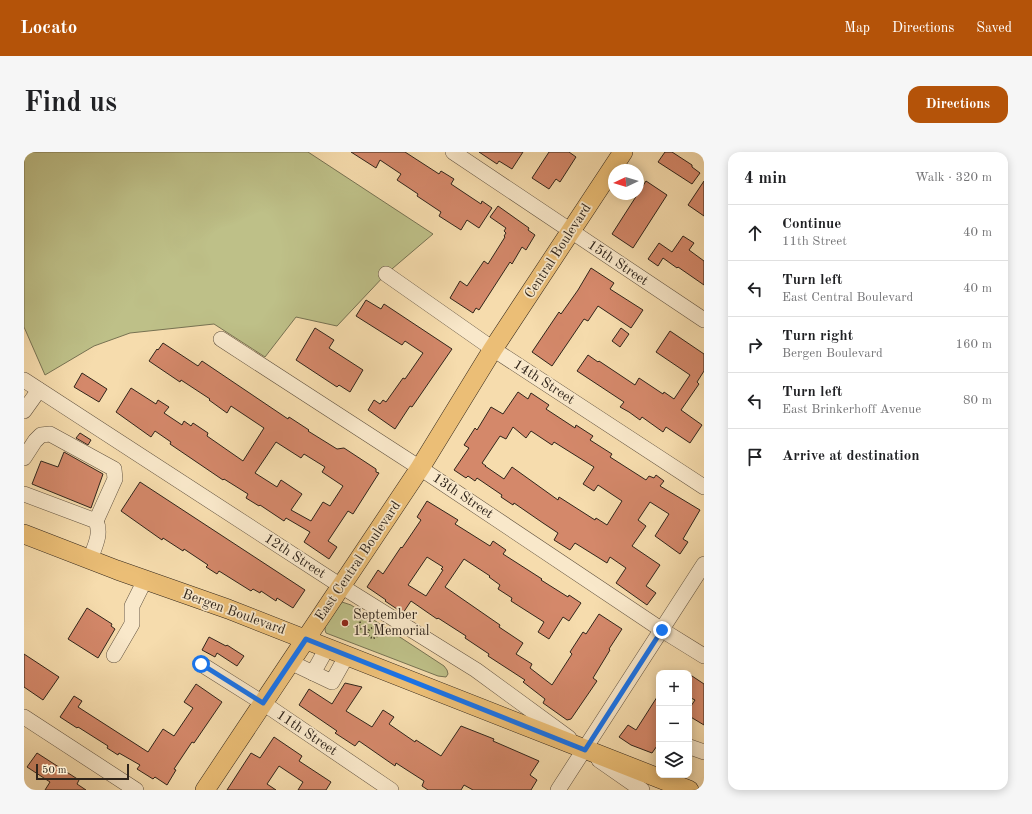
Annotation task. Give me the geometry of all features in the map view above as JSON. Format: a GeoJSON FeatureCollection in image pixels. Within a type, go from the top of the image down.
{"type":"FeatureCollection","features":[{"type":"Feature","properties":{"kind":"main road","name":"Central Boulevard"},"geometry":{"type":"LineString","coordinates":[[493,349],[623,152]]}},
{"type":"Feature","properties":{"kind":"main road","name":"East Central Boulevard"},"geometry":{"type":"LineString","coordinates":[[205,790],[420,468],[493,349]]}},
{"type":"Feature","properties":{"kind":"main road","name":"Bergen Boulevard"},"geometry":{"type":"LineString","coordinates":[[24,534],[145,580],[204,599],[689,790]]}},
{"type":"Feature","properties":{"kind":"street","name":"15th Street"},"geometry":{"type":"LineString","coordinates":[[452,152],[704,320]]}},
{"type":"Feature","properties":{"kind":"street","name":"14th Street"},"geometry":{"type":"LineString","coordinates":[[386,274],[493,349],[704,487]]}},
{"type":"Feature","properties":{"kind":"street","name":"13th Street"},"geometry":{"type":"LineString","coordinates":[[221,339],[420,468],[662,630],[704,656]]}},
{"type":"Feature","properties":{"kind":"street","name":"12th Street"},"geometry":{"type":"LineString","coordinates":[[24,380],[341,586],[476,670],[642,790]]}},
{"type":"Feature","properties":{"kind":"street"},"geometry":{"type":"LineString","coordinates":[[24,411],[39,390]]}},
{"type":"Feature","properties":{"kind":"street"},"geometry":{"type":"LineString","coordinates":[[24,458],[35,441],[41,435],[50,434],[114,469],[115,479],[96,521]]}},
{"type":"Feature","properties":{"kind":"street"},"geometry":{"type":"LineString","coordinates":[[24,494],[96,521],[99,528],[99,535],[90,560]]}},
{"type":"Feature","properties":{"kind":"street"},"geometry":{"type":"LineString","coordinates":[[558,790],[704,564]]}},
{"type":"Feature","properties":{"kind":"street"},"geometry":{"type":"LineString","coordinates":[[114,655],[132,624],[132,606],[145,580]]}},
{"type":"Feature","properties":{"kind":"street"},"geometry":{"type":"LineString","coordinates":[[313,673],[327,648]]}},
{"type":"Feature","properties":{"kind":"street"},"geometry":{"type":"LineString","coordinates":[[290,662],[332,682],[347,656]]}},
{"type":"Feature","properties":{"kind":"street","name":"11th Street"},"geometry":{"type":"LineString","coordinates":[[201,664],[263,703],[391,790]]}},
{"type":"Feature","properties":{"kind":"street"},"geometry":{"type":"LineString","coordinates":[[24,717],[136,790]]}},
{"type":"Feature","properties":{"kind":"path"},"geometry":{"type":"LineString","coordinates":[[357,612],[360,622],[358,628],[369,632],[369,635],[372,638],[375,638],[378,635],[377,630],[374,628],[369,632]]}},
{"type":"Feature","properties":{"kind":"path"},"geometry":{"type":"LineString","coordinates":[[339,620],[343,622]]}},
{"type":"Feature","properties":{"kind":"green space"},"geometry":{"type":"Polygon","coordinates":[[[24,152],[308,152],[433,234],[386,274],[337,326],[296,317],[265,357],[214,324],[130,333],[94,346],[45,375],[24,327],[24,152]]]}},
{"type":"Feature","properties":{"kind":"green space"},"geometry":{"type":"Polygon","coordinates":[[[342,602],[351,605],[444,666],[448,674],[446,677],[438,676],[326,633],[325,629],[327,620],[342,602]]]}},
{"type":"Feature","properties":{"kind":"building"},"geometry":{"type":"Polygon","coordinates":[[[351,152],[405,152],[439,174],[441,171],[454,179],[451,184],[481,204],[482,201],[492,208],[479,228],[467,220],[461,230],[439,216],[441,212],[397,180],[401,174],[380,160],[376,168],[351,152]]]}},
{"type":"Feature","properties":{"kind":"building"},"geometry":{"type":"Polygon","coordinates":[[[479,152],[523,152],[512,169],[499,161],[497,164],[479,152]]]}},
{"type":"Feature","properties":{"kind":"building"},"geometry":{"type":"Polygon","coordinates":[[[549,152],[569,152],[576,157],[560,182],[556,179],[549,189],[532,178],[549,152]]]}},
{"type":"Feature","properties":{"kind":"building"},"geometry":{"type":"Polygon","coordinates":[[[665,152],[672,152],[692,165],[692,167],[700,173],[692,184],[658,162],[665,152]]]}},
{"type":"Feature","properties":{"kind":"building"},"geometry":{"type":"Polygon","coordinates":[[[646,181],[667,195],[633,248],[612,234],[634,200],[644,200],[644,184],[646,181]]]}},
{"type":"Feature","properties":{"kind":"building"},"geometry":{"type":"Polygon","coordinates":[[[704,181],[704,216],[688,205],[704,181]]]}},
{"type":"Feature","properties":{"kind":"building"},"geometry":{"type":"Polygon","coordinates":[[[498,206],[529,228],[528,230],[535,235],[526,250],[522,247],[512,264],[510,262],[479,310],[476,308],[473,313],[450,298],[460,281],[467,286],[484,261],[488,264],[505,237],[504,236],[506,233],[504,231],[506,228],[490,217],[498,206]]]}},
{"type":"Feature","properties":{"kind":"building"},"geometry":{"type":"Polygon","coordinates":[[[683,236],[694,243],[689,250],[704,261],[704,285],[663,258],[658,266],[648,259],[659,243],[672,252],[683,236]]]}},
{"type":"Feature","properties":{"kind":"building"},"geometry":{"type":"Polygon","coordinates":[[[591,268],[614,283],[610,289],[643,310],[631,328],[598,306],[588,321],[584,319],[552,366],[532,352],[559,312],[561,314],[578,290],[591,268]]]}},
{"type":"Feature","properties":{"kind":"building"},"geometry":{"type":"Polygon","coordinates":[[[366,300],[381,309],[384,304],[452,349],[395,429],[368,410],[374,400],[380,404],[383,400],[386,402],[403,378],[405,379],[423,353],[405,341],[402,345],[356,316],[366,300]]]}},
{"type":"Feature","properties":{"kind":"building"},"geometry":{"type":"Polygon","coordinates":[[[315,328],[334,340],[329,348],[363,370],[350,392],[339,385],[337,387],[296,360],[315,328]]]}},
{"type":"Feature","properties":{"kind":"building"},"geometry":{"type":"Polygon","coordinates":[[[621,328],[629,334],[620,347],[612,341],[621,328]]]}},
{"type":"Feature","properties":{"kind":"building"},"geometry":{"type":"Polygon","coordinates":[[[670,331],[704,354],[704,371],[697,382],[699,384],[681,410],[702,425],[690,443],[666,427],[663,432],[642,417],[640,420],[620,407],[624,402],[577,371],[588,355],[635,385],[639,378],[663,394],[664,392],[674,399],[690,375],[656,352],[670,331]]]}},
{"type":"Feature","properties":{"kind":"building"},"geometry":{"type":"Polygon","coordinates":[[[163,343],[198,366],[202,361],[288,419],[289,417],[337,449],[344,448],[376,469],[376,472],[379,473],[353,514],[348,511],[328,541],[337,547],[329,559],[304,542],[310,532],[286,518],[284,521],[260,505],[259,506],[246,498],[248,494],[224,479],[223,480],[170,444],[171,442],[155,431],[151,437],[116,412],[131,388],[156,404],[158,400],[169,407],[164,413],[182,425],[184,421],[191,426],[193,423],[208,433],[207,436],[243,461],[264,428],[231,406],[227,413],[209,400],[210,399],[181,380],[180,382],[149,361],[157,349],[158,350],[163,343]],[[276,442],[255,473],[277,487],[281,480],[302,494],[291,510],[311,521],[323,502],[330,506],[343,486],[322,472],[325,467],[304,454],[301,458],[276,442]]]}},
{"type":"Feature","properties":{"kind":"building"},"geometry":{"type":"Polygon","coordinates":[[[82,373],[107,389],[99,402],[74,387],[82,373]]]}},
{"type":"Feature","properties":{"kind":"building"},"geometry":{"type":"Polygon","coordinates":[[[518,392],[528,399],[531,393],[549,405],[546,409],[575,428],[576,425],[593,436],[590,440],[612,454],[610,457],[646,480],[649,476],[654,478],[656,475],[664,481],[660,486],[700,510],[683,539],[688,542],[680,554],[655,536],[669,514],[650,502],[638,520],[646,526],[632,546],[660,565],[646,586],[656,593],[647,605],[616,583],[626,568],[610,557],[607,563],[575,543],[570,550],[554,540],[558,533],[514,503],[513,505],[501,497],[502,495],[477,478],[475,481],[468,476],[466,478],[454,470],[469,448],[464,445],[475,428],[477,430],[491,407],[503,414],[518,392]],[[513,427],[506,439],[500,436],[482,463],[504,479],[512,467],[558,500],[559,497],[595,520],[596,518],[607,525],[622,501],[598,485],[594,491],[583,484],[594,467],[554,442],[552,445],[531,431],[526,438],[513,427]]]}},
{"type":"Feature","properties":{"kind":"building"},"geometry":{"type":"Polygon","coordinates":[[[80,433],[91,440],[88,445],[76,438],[80,433]]]}},
{"type":"Feature","properties":{"kind":"building"},"geometry":{"type":"Polygon","coordinates":[[[64,452],[103,474],[91,508],[32,484],[41,461],[58,467],[64,452]]]}},
{"type":"Feature","properties":{"kind":"building"},"geometry":{"type":"Polygon","coordinates":[[[140,482],[305,590],[293,608],[277,598],[276,601],[261,591],[260,593],[253,589],[251,591],[219,571],[217,574],[206,567],[208,565],[184,549],[183,551],[163,538],[162,540],[121,511],[140,482]]]}},
{"type":"Feature","properties":{"kind":"building"},"geometry":{"type":"Polygon","coordinates":[[[427,501],[458,520],[455,524],[490,546],[493,541],[506,550],[503,554],[568,597],[569,595],[581,603],[569,621],[563,617],[549,639],[538,632],[544,622],[511,601],[512,598],[498,589],[500,585],[489,577],[490,576],[464,559],[445,587],[500,625],[499,627],[523,643],[516,654],[532,664],[530,668],[552,685],[572,654],[570,652],[583,632],[586,634],[599,614],[622,629],[593,678],[597,681],[571,719],[567,720],[543,703],[545,699],[523,682],[525,680],[488,656],[489,654],[465,638],[466,636],[438,618],[437,619],[411,601],[403,613],[367,587],[378,570],[383,574],[401,547],[402,548],[421,520],[417,517],[427,501]],[[427,557],[408,585],[426,596],[443,570],[441,569],[443,567],[427,557]]]}},
{"type":"Feature","properties":{"kind":"building"},"geometry":{"type":"Polygon","coordinates":[[[87,608],[112,624],[111,626],[115,629],[98,658],[68,639],[87,608]]]}},
{"type":"Feature","properties":{"kind":"building"},"geometry":{"type":"Polygon","coordinates":[[[209,637],[226,646],[227,645],[244,656],[237,666],[217,653],[215,657],[202,650],[209,637]]]}},
{"type":"Feature","properties":{"kind":"building"},"geometry":{"type":"Polygon","coordinates":[[[24,654],[59,677],[43,700],[24,687],[24,654]]]}},
{"type":"Feature","properties":{"kind":"building"},"geometry":{"type":"Polygon","coordinates":[[[692,676],[704,684],[704,725],[692,718],[692,704],[695,700],[692,698],[692,676]]]}},
{"type":"Feature","properties":{"kind":"building"},"geometry":{"type":"Polygon","coordinates":[[[345,683],[362,687],[346,711],[372,727],[383,710],[394,717],[389,724],[415,742],[416,740],[441,756],[461,726],[494,739],[493,741],[539,761],[530,775],[537,780],[531,790],[473,790],[464,785],[461,790],[428,790],[422,786],[424,781],[396,763],[395,766],[359,741],[355,746],[335,733],[337,731],[299,705],[309,689],[332,704],[345,683]]]}},
{"type":"Feature","properties":{"kind":"building"},"geometry":{"type":"Polygon","coordinates":[[[196,684],[222,702],[174,769],[176,770],[167,785],[155,777],[153,779],[137,769],[140,765],[119,753],[118,755],[107,748],[108,746],[60,717],[74,696],[82,701],[78,707],[148,752],[163,729],[174,736],[193,708],[184,702],[196,684]]]}},
{"type":"Feature","properties":{"kind":"building"},"geometry":{"type":"Polygon","coordinates":[[[656,699],[656,747],[652,753],[631,745],[619,737],[628,725],[636,730],[656,699]]]}},
{"type":"Feature","properties":{"kind":"building"},"geometry":{"type":"Polygon","coordinates":[[[274,737],[302,756],[299,761],[331,782],[326,790],[298,790],[303,782],[279,766],[267,784],[276,790],[227,790],[251,753],[260,758],[274,737]]]}},
{"type":"Feature","properties":{"kind":"building"},"geometry":{"type":"Polygon","coordinates":[[[37,753],[79,780],[77,784],[86,790],[45,790],[50,782],[27,767],[37,753]]]}},
{"type":"Feature","properties":{"kind":"place","name":"September 11 Memorial"},"geometry":{"type":"Point","coordinates":[345,623]}},
{"type":"Feature","properties":{"kind":"route"},"geometry":{"type":"LineString","coordinates":[[201,664],[263,703],[306,639],[585,750],[662,630]]}}]}
